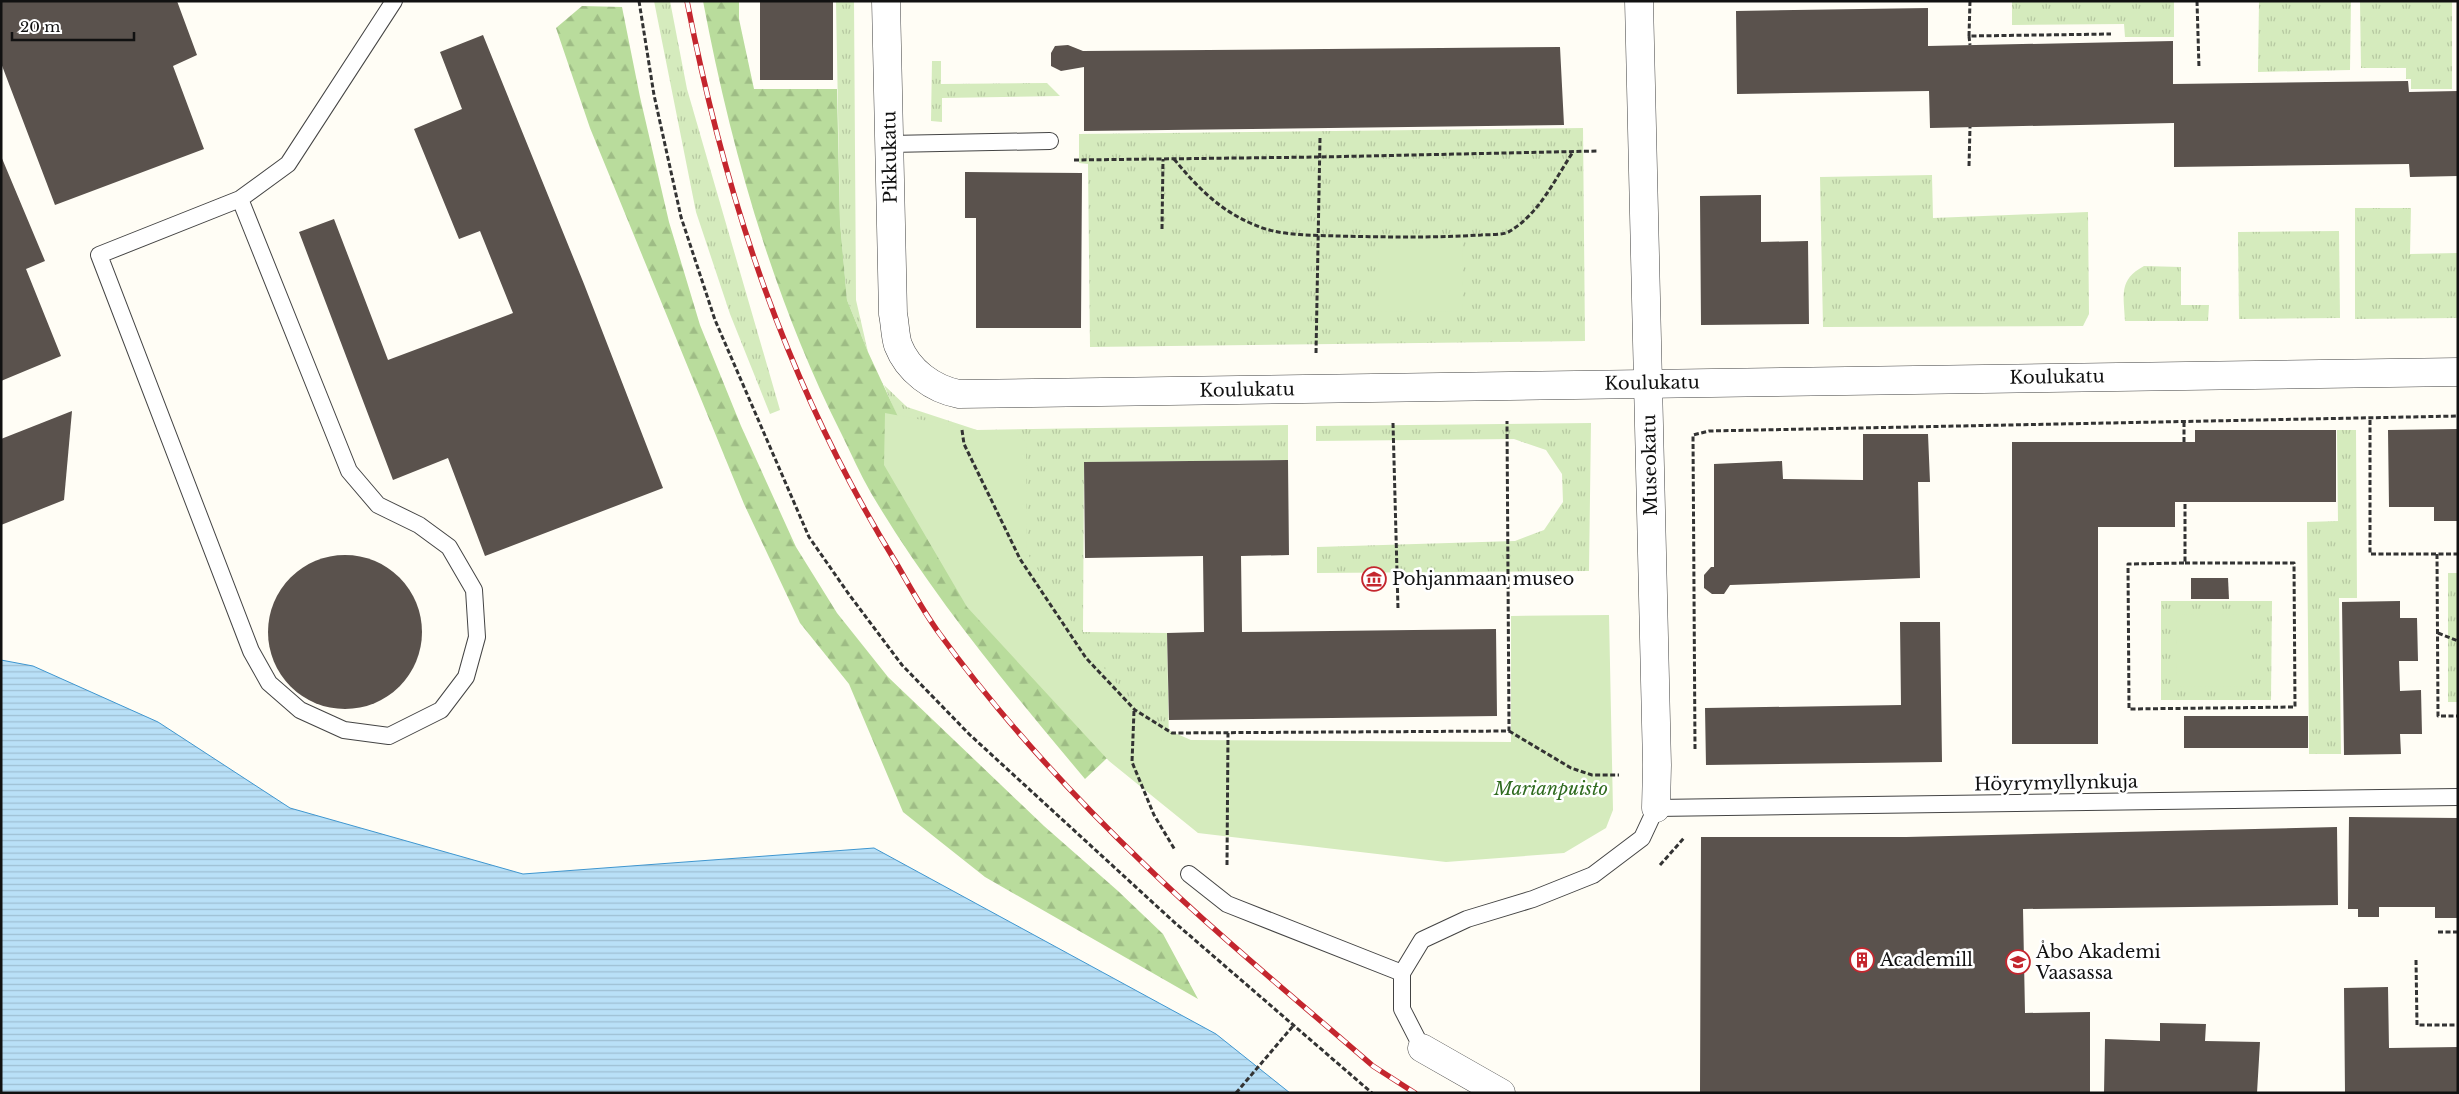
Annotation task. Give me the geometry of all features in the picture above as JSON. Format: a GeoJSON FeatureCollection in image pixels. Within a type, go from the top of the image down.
{"type":"FeatureCollection","features":[{"type":"Feature","properties":{"kind":"street","name":"Pikkukatu"},"geometry":{"type":"LineString","coordinates":[[886,1],[893,314]]}},
{"type":"Feature","properties":{"kind":"street","name":"Museokatu"},"geometry":{"type":"LineString","coordinates":[[1639,1],[1657,765],[1656,808]]}},
{"type":"Feature","properties":{"kind":"street","name":"Koulukatu"},"geometry":{"type":"LineString","coordinates":[[893,314],[898,344],[910,365],[928,383],[941,391],[959,394],[2458,372]]}},
{"type":"Feature","properties":{"kind":"street"},"geometry":{"type":"LineString","coordinates":[[1422,1048],[1501,1093]]}},
{"type":"Feature","properties":{"kind":"lane"},"geometry":{"type":"LineString","coordinates":[[240,199],[349,471],[378,506],[419,525],[448,547],[474,590],[477,637],[466,677],[441,710],[389,736],[344,730],[300,710],[269,683],[251,651],[99,255],[240,199],[288,164],[394,1]]}},
{"type":"Feature","properties":{"kind":"lane"},"geometry":{"type":"LineString","coordinates":[[889,144],[1050,141]]}},
{"type":"Feature","properties":{"kind":"lane","name":"Höyrymyllynkuja"},"geometry":{"type":"LineString","coordinates":[[1656,808],[2458,796]]}},
{"type":"Feature","properties":{"kind":"lane"},"geometry":{"type":"LineString","coordinates":[[1422,1048],[1402,1009],[1402,973],[1422,940],[1467,919],[1533,899],[1593,875],[1642,838],[1656,808]]}},
{"type":"Feature","properties":{"kind":"lane"},"geometry":{"type":"LineString","coordinates":[[1189,874],[1227,904],[1402,973]]}},
{"type":"Feature","properties":{"kind":"path"},"geometry":{"type":"LineString","coordinates":[[639,1],[654,95],[681,217],[715,320],[809,536],[848,594],[902,664],[969,734],[1174,922],[1372,1093]]}},
{"type":"Feature","properties":{"kind":"path"},"geometry":{"type":"LineString","coordinates":[[1970,1],[1970,46]]}},
{"type":"Feature","properties":{"kind":"path"},"geometry":{"type":"LineString","coordinates":[[2197,1],[2198,68]]}},
{"type":"Feature","properties":{"kind":"path"},"geometry":{"type":"LineString","coordinates":[[1969,36],[2112,34]]}},
{"type":"Feature","properties":{"kind":"path"},"geometry":{"type":"LineString","coordinates":[[1969,166],[1970,127]]}},
{"type":"Feature","properties":{"kind":"path"},"geometry":{"type":"LineString","coordinates":[[1316,356],[1320,138]]}},
{"type":"Feature","properties":{"kind":"path"},"geometry":{"type":"LineString","coordinates":[[1050,141],[1067,160],[1598,151]]}},
{"type":"Feature","properties":{"kind":"path"},"geometry":{"type":"LineString","coordinates":[[1174,158],[1197,188],[1233,216],[1257,226],[1282,232],[1386,237],[1509,233],[1531,213],[1573,152]]}},
{"type":"Feature","properties":{"kind":"path"},"geometry":{"type":"LineString","coordinates":[[1162,229],[1163,159]]}},
{"type":"Feature","properties":{"kind":"path"},"geometry":{"type":"LineString","coordinates":[[959,394],[964,444],[1020,559],[1086,658],[1134,710],[1172,733],[1509,732],[1571,768],[1592,775],[1619,775]]}},
{"type":"Feature","properties":{"kind":"path"},"geometry":{"type":"LineString","coordinates":[[1507,416],[1509,732]]}},
{"type":"Feature","properties":{"kind":"path"},"geometry":{"type":"LineString","coordinates":[[1693,435],[1709,431],[2370,420],[2458,416]]}},
{"type":"Feature","properties":{"kind":"path"},"geometry":{"type":"LineString","coordinates":[[1393,417],[1398,609]]}},
{"type":"Feature","properties":{"kind":"path"},"geometry":{"type":"LineString","coordinates":[[2370,420],[2370,554],[2458,554]]}},
{"type":"Feature","properties":{"kind":"path"},"geometry":{"type":"LineString","coordinates":[[2184,423],[2184,442]]}},
{"type":"Feature","properties":{"kind":"path"},"geometry":{"type":"LineString","coordinates":[[2185,502],[2185,564]]}},
{"type":"Feature","properties":{"kind":"path"},"geometry":{"type":"LineString","coordinates":[[2437,554],[2438,716],[2458,716]]}},
{"type":"Feature","properties":{"kind":"path"},"geometry":{"type":"LineString","coordinates":[[2294,563],[2295,707],[2130,709],[2128,564],[2185,564],[2294,563]]}},
{"type":"Feature","properties":{"kind":"path"},"geometry":{"type":"LineString","coordinates":[[2437,633],[2458,642]]}},
{"type":"Feature","properties":{"kind":"path"},"geometry":{"type":"LineString","coordinates":[[1134,710],[1132,762],[1154,815],[1189,874]]}},
{"type":"Feature","properties":{"kind":"path"},"geometry":{"type":"LineString","coordinates":[[1227,904],[1228,733]]}},
{"type":"Feature","properties":{"kind":"path"},"geometry":{"type":"LineString","coordinates":[[2438,932],[2458,932]]}},
{"type":"Feature","properties":{"kind":"path"},"geometry":{"type":"LineString","coordinates":[[2416,960],[2417,1025],[2458,1025]]}},
{"type":"Feature","properties":{"kind":"path"},"geometry":{"type":"LineString","coordinates":[[1236,1093],[1293,1026]]}},
{"type":"Feature","properties":{"kind":"green space"},"geometry":{"type":"Polygon","coordinates":[[[654,1],[670,1],[687,89],[780,410],[770,414],[730,314],[696,212],[654,1]]]}},
{"type":"Feature","properties":{"kind":"green space"},"geometry":{"type":"Polygon","coordinates":[[[703,1],[739,1],[739,19],[754,89],[837,89],[840,222],[847,300],[868,352],[906,434],[1125,741],[1085,779],[945,604],[895,531],[859,471],[817,382],[795,329],[757,222],[727,112],[703,1]]]}},
{"type":"Feature","properties":{"kind":"green space"},"geometry":{"type":"Polygon","coordinates":[[[836,1],[854,1],[856,300],[868,352],[847,300],[840,222],[836,1]]]}},
{"type":"Feature","properties":{"kind":"green space"},"geometry":{"type":"Polygon","coordinates":[[[2012,1],[2174,1],[2174,37],[2125,37],[2124,24],[2012,25],[2012,1]]]}},
{"type":"Feature","properties":{"kind":"green space"},"geometry":{"type":"Polygon","coordinates":[[[2259,1],[2351,1],[2350,70],[2258,72],[2259,1]]]}},
{"type":"Feature","properties":{"kind":"green space"},"geometry":{"type":"Polygon","coordinates":[[[2452,1],[2452,89],[2411,89],[2411,79],[2406,79],[2406,68],[2361,68],[2360,2],[2452,1]]]}},
{"type":"Feature","properties":{"kind":"green space"},"geometry":{"type":"Polygon","coordinates":[[[582,6],[622,7],[640,97],[669,222],[700,325],[741,426],[796,547],[837,613],[888,677],[1044,826],[1118,891],[1163,934],[1198,999],[985,877],[903,812],[849,684],[800,623],[744,504],[590,128],[556,28],[582,6]]]}},
{"type":"Feature","properties":{"kind":"green space"},"geometry":{"type":"Polygon","coordinates":[[[932,61],[941,61],[941,84],[1047,83],[1060,96],[942,98],[942,122],[931,121],[932,61]]]}},
{"type":"Feature","properties":{"kind":"green space"},"geometry":{"type":"Polygon","coordinates":[[[1583,128],[1585,341],[1090,347],[1088,164],[1079,163],[1079,134],[1583,128]]]}},
{"type":"Feature","properties":{"kind":"green space"},"geometry":{"type":"Polygon","coordinates":[[[1932,175],[1933,218],[2088,212],[2089,314],[2083,326],[1823,327],[1820,177],[1932,175]]]}},
{"type":"Feature","properties":{"kind":"green space"},"geometry":{"type":"Polygon","coordinates":[[[2355,208],[2411,208],[2410,254],[2458,253],[2458,318],[2355,319],[2355,208]]]}},
{"type":"Feature","properties":{"kind":"green space"},"geometry":{"type":"Polygon","coordinates":[[[2339,231],[2340,318],[2239,319],[2238,232],[2339,231]]]}},
{"type":"Feature","properties":{"kind":"green space"},"geometry":{"type":"Polygon","coordinates":[[[1462,236],[1463,311],[1379,312],[1378,237],[1462,236]]]}},
{"type":"Feature","properties":{"kind":"green space"},"geometry":{"type":"Polygon","coordinates":[[[2144,266],[2181,267],[2181,305],[2209,305],[2208,321],[2125,321],[2124,289],[2126,283],[2136,271],[2144,266]]]}},
{"type":"Feature","properties":{"kind":"green space"},"geometry":{"type":"Polygon","coordinates":[[[884,385],[907,407],[977,430],[1288,425],[1288,460],[1084,462],[1083,632],[1167,633],[1169,746],[975,603],[884,385]]]}},
{"type":"Feature","properties":{"kind":"green space","name":"Marianpuisto"},"geometry":{"type":"Polygon","coordinates":[[[885,413],[977,430],[1013,430],[1026,442],[1027,553],[1092,653],[1147,721],[1191,740],[1511,742],[1511,616],[1609,615],[1613,810],[1606,828],[1564,853],[1446,862],[1198,833],[1109,761],[967,607],[884,465],[885,413]]]}},
{"type":"Feature","properties":{"kind":"green space"},"geometry":{"type":"Polygon","coordinates":[[[1591,423],[1589,571],[1317,573],[1317,547],[1515,541],[1544,530],[1563,502],[1562,474],[1546,450],[1514,439],[1316,441],[1316,426],[1591,423]]]}},
{"type":"Feature","properties":{"kind":"green space"},"geometry":{"type":"Polygon","coordinates":[[[2337,430],[2356,430],[2357,598],[2339,598],[2341,754],[2309,754],[2307,522],[2338,521],[2337,430]]]}},
{"type":"Feature","properties":{"kind":"green space"},"geometry":{"type":"Polygon","coordinates":[[[2448,573],[2458,573],[2458,702],[2448,702],[2448,573]]]}},
{"type":"Feature","properties":{"kind":"green space"},"geometry":{"type":"Polygon","coordinates":[[[2161,601],[2272,601],[2271,700],[2161,700],[2161,601]]]}},
{"type":"Feature","properties":{"kind":"green space"},"geometry":{"type":"Polygon","coordinates":[[[2251,614],[2252,686],[2177,687],[2176,615],[2251,614]]]}},
{"type":"Feature","properties":{"kind":"water"},"geometry":{"type":"Polygon","coordinates":[[[1,660],[33,666],[158,722],[290,808],[523,874],[874,848],[1216,1034],[1290,1093],[1,1093],[1,660]]]}},
{"type":"Feature","properties":{"kind":"building"},"geometry":{"type":"Polygon","coordinates":[[[1,1],[177,1],[197,55],[173,66],[204,149],[55,205],[1,63],[1,1]]]}},
{"type":"Feature","properties":{"kind":"building"},"geometry":{"type":"Polygon","coordinates":[[[760,1],[833,1],[833,80],[760,80],[760,1]]]}},
{"type":"Feature","properties":{"kind":"building"},"geometry":{"type":"Polygon","coordinates":[[[1928,8],[1928,46],[2173,41],[2173,84],[2408,81],[2409,92],[2458,91],[2458,176],[2410,177],[2409,164],[2174,167],[2174,123],[1930,128],[1929,91],[1737,94],[1736,11],[1928,8]]]}},
{"type":"Feature","properties":{"kind":"building"},"geometry":{"type":"Polygon","coordinates":[[[483,35],[584,284],[663,488],[485,556],[448,458],[393,480],[299,232],[334,219],[388,360],[513,313],[480,231],[459,239],[414,129],[462,109],[440,52],[483,35]]]}},
{"type":"Feature","properties":{"kind":"building"},"geometry":{"type":"Polygon","coordinates":[[[1068,45],[1083,51],[1560,47],[1564,125],[1084,131],[1084,67],[1061,71],[1051,66],[1051,53],[1055,46],[1068,45]]]}},
{"type":"Feature","properties":{"kind":"building"},"geometry":{"type":"Polygon","coordinates":[[[1,156],[45,261],[26,269],[61,356],[1,381],[1,156]]]}},
{"type":"Feature","properties":{"kind":"building"},"geometry":{"type":"Polygon","coordinates":[[[965,172],[1082,173],[1081,328],[976,328],[976,218],[965,218],[965,172]]]}},
{"type":"Feature","properties":{"kind":"building"},"geometry":{"type":"Polygon","coordinates":[[[1761,195],[1761,242],[1808,241],[1809,324],[1701,325],[1700,196],[1761,195]]]}},
{"type":"Feature","properties":{"kind":"building"},"geometry":{"type":"Polygon","coordinates":[[[72,411],[64,500],[1,525],[1,439],[72,411]]]}},
{"type":"Feature","properties":{"kind":"building"},"geometry":{"type":"Polygon","coordinates":[[[2458,429],[2458,521],[2434,521],[2434,507],[2389,507],[2388,430],[2458,429]]]}},
{"type":"Feature","properties":{"kind":"building"},"geometry":{"type":"Polygon","coordinates":[[[2195,430],[2336,430],[2336,502],[2175,502],[2175,527],[2098,527],[2098,744],[2012,744],[2012,442],[2195,442],[2195,430]]]}},
{"type":"Feature","properties":{"kind":"building"},"geometry":{"type":"Polygon","coordinates":[[[1863,434],[1928,434],[1930,482],[1918,482],[1920,578],[1730,585],[1724,594],[1712,594],[1704,588],[1704,575],[1711,567],[1714,567],[1714,464],[1782,461],[1783,479],[1863,480],[1863,434]]]}},
{"type":"Feature","properties":{"kind":"building"},"geometry":{"type":"Polygon","coordinates":[[[1288,460],[1289,555],[1241,556],[1242,632],[1496,629],[1497,716],[1169,720],[1167,633],[1204,632],[1203,556],[1085,558],[1084,462],[1288,460]]]}},
{"type":"Feature","properties":{"kind":"building"},"geometry":{"type":"Polygon","coordinates":[[[345,555],[374,561],[388,568],[399,578],[409,589],[416,603],[422,632],[416,661],[409,675],[399,686],[388,696],[374,703],[345,709],[316,703],[302,696],[291,686],[281,675],[274,661],[268,632],[274,603],[281,589],[291,578],[302,568],[316,561],[345,555]]]}},
{"type":"Feature","properties":{"kind":"building"},"geometry":{"type":"Polygon","coordinates":[[[2191,578],[2228,578],[2229,599],[2191,599],[2191,578]]]}},
{"type":"Feature","properties":{"kind":"building"},"geometry":{"type":"Polygon","coordinates":[[[2400,601],[2400,618],[2417,618],[2418,661],[2399,661],[2400,691],[2421,690],[2422,734],[2400,734],[2401,754],[2344,755],[2342,602],[2400,601]]]}},
{"type":"Feature","properties":{"kind":"building"},"geometry":{"type":"Polygon","coordinates":[[[1900,622],[1940,622],[1942,762],[1706,765],[1705,708],[1901,705],[1900,622]]]}},
{"type":"Feature","properties":{"kind":"building"},"geometry":{"type":"Polygon","coordinates":[[[2184,716],[2308,716],[2308,748],[2184,748],[2184,716]]]}},
{"type":"Feature","properties":{"kind":"building"},"geometry":{"type":"Polygon","coordinates":[[[2349,817],[2458,818],[2458,918],[2435,918],[2435,907],[2379,907],[2379,917],[2358,917],[2358,909],[2348,909],[2349,817]]]}},
{"type":"Feature","properties":{"kind":"building","name":"Åbo Akademi Vaasassa"},"geometry":{"type":"Polygon","coordinates":[[[2337,827],[2338,905],[2023,909],[2025,1013],[2090,1012],[2090,1093],[1700,1093],[1701,837],[1906,837],[2337,827]]]}},
{"type":"Feature","properties":{"kind":"building"},"geometry":{"type":"Polygon","coordinates":[[[2388,987],[2389,1048],[2458,1047],[2458,1093],[2345,1093],[2344,988],[2388,987]]]}},
{"type":"Feature","properties":{"kind":"building"},"geometry":{"type":"Polygon","coordinates":[[[2160,1023],[2206,1024],[2205,1041],[2260,1042],[2257,1093],[2104,1093],[2105,1039],[2160,1041],[2160,1023]]]}},
{"type":"Feature","properties":{"kind":"railway"},"geometry":{"type":"LineString","coordinates":[[687,1],[721,148],[742,220],[792,360],[823,428],[857,495],[933,625],[1010,723],[1062,781],[1143,863],[1228,941],[1373,1066],[1415,1093]]}},
{"type":"Feature","properties":{"kind":"place","name":"Pohjanmaan museo"},"geometry":{"type":"Point","coordinates":[1374,579]}},
{"type":"Feature","properties":{"kind":"place","name":"Academill"},"geometry":{"type":"Point","coordinates":[1862,960]}},
{"type":"Feature","properties":{"kind":"place","name":"Åbo Akademi Vaasassa"},"geometry":{"type":"Point","coordinates":[2018,962]}}]}
